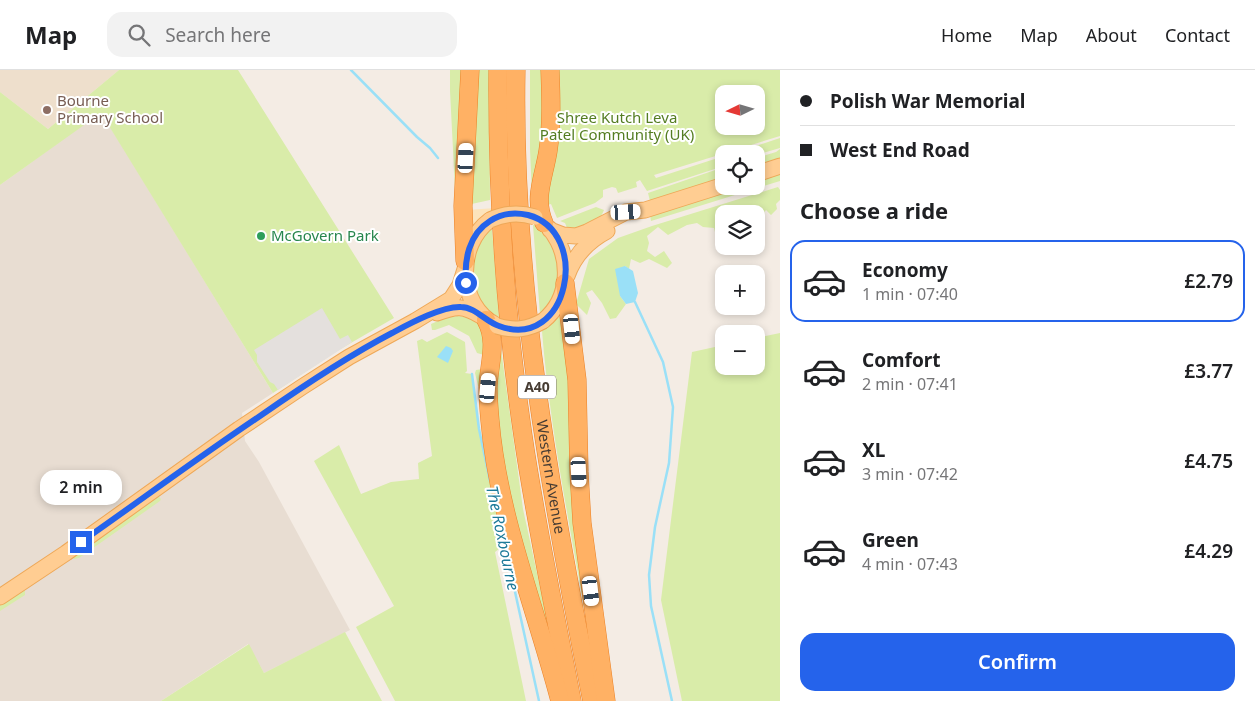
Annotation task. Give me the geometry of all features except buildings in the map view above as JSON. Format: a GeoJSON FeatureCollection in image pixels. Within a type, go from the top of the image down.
{"type":"FeatureCollection","features":[{"type":"Feature","properties":{"kind":"highway"},"geometry":{"type":"LineString","coordinates":[[465,265],[463,206],[470,70]]}},
{"type":"Feature","properties":{"kind":"highway","name":"Western Avenue"},"geometry":{"type":"LineString","coordinates":[[498,70],[497,123],[502,245],[511,348],[523,437],[572,701]]}},
{"type":"Feature","properties":{"kind":"highway","name":"Western Avenue"},"geometry":{"type":"LineString","coordinates":[[516,70],[515,124],[522,256],[542,435],[592,701]]}},
{"type":"Feature","properties":{"kind":"highway"},"geometry":{"type":"LineString","coordinates":[[543,223],[538,197],[548,150],[550,70]]}},
{"type":"Feature","properties":{"kind":"highway"},"geometry":{"type":"LineString","coordinates":[[566,281],[577,380],[582,523],[606,701]]}},
{"type":"Feature","properties":{"kind":"highway"},"geometry":{"type":"LineString","coordinates":[[489,321],[493,337],[493,351],[488,388],[494,456],[504,505],[560,701]]}},
{"type":"Feature","properties":{"kind":"main road"},"geometry":{"type":"LineString","coordinates":[[765,171],[780,166]]}},
{"type":"Feature","properties":{"kind":"main road"},"geometry":{"type":"LineString","coordinates":[[0,597],[66,553],[239,429],[302,387],[365,347],[415,321],[450,299],[460,285],[475,236],[490,220],[498,216],[516,213],[543,223],[563,234],[576,236],[626,212],[640,212],[715,188]]}},
{"type":"Feature","properties":{"kind":"main road"},"geometry":{"type":"LineString","coordinates":[[415,321],[449,309],[462,307],[470,309],[505,328],[522,329],[543,321],[553,311],[561,297],[570,266],[581,251],[592,240],[629,221],[640,212]]}},
{"type":"Feature","properties":{"kind":"main road"},"geometry":{"type":"LineString","coordinates":[[543,223],[563,253],[566,281]]}},
{"type":"Feature","properties":{"kind":"main road"},"geometry":{"type":"LineString","coordinates":[[465,265],[468,292],[472,301],[489,321]]}},
{"type":"Feature","properties":{"kind":"shaded area","name":"Bourne Primary School"},"geometry":{"type":"Polygon","coordinates":[[[0,70],[119,70],[48,129],[0,92],[0,70]]]}},
{"type":"Feature","properties":{"kind":"shaded area"},"geometry":{"type":"Polygon","coordinates":[[[101,112],[273,393],[242,413],[245,441],[259,462],[350,630],[264,673],[248,644],[161,701],[0,701],[0,185],[101,112]]]}},
{"type":"Feature","properties":{"kind":"shaded area"},"geometry":{"type":"Polygon","coordinates":[[[322,308],[340,339],[348,335],[352,342],[278,390],[270,382],[257,362],[257,355],[254,350],[322,308]]]}},
{"type":"Feature","properties":{"kind":"green space","name":"McGovern Park"},"geometry":{"type":"Polygon","coordinates":[[[119,70],[238,70],[394,318],[337,351],[273,393],[101,113],[0,185],[0,92],[48,129],[119,70]]]}},
{"type":"Feature","properties":{"kind":"green space"},"geometry":{"type":"Polygon","coordinates":[[[450,70],[463,70],[460,197],[455,189],[450,70]]]}},
{"type":"Feature","properties":{"kind":"green space"},"geometry":{"type":"Polygon","coordinates":[[[473,70],[489,70],[490,200],[467,205],[473,70]]]}},
{"type":"Feature","properties":{"kind":"green space"},"geometry":{"type":"Polygon","coordinates":[[[530,70],[544,70],[543,130],[532,197],[530,149],[530,70]]]}},
{"type":"Feature","properties":{"kind":"green space","name":"Shree Kutch Leva Patel Community (UK)"},"geometry":{"type":"Polygon","coordinates":[[[554,70],[780,70],[780,136],[751,145],[715,145],[715,156],[654,175],[656,178],[715,159],[715,169],[647,191],[640,180],[636,182],[637,187],[618,193],[616,188],[612,187],[603,190],[603,197],[595,203],[557,218],[551,204],[544,206],[554,70]]]}},
{"type":"Feature","properties":{"kind":"green space"},"geometry":{"type":"Polygon","coordinates":[[[780,138],[780,148],[765,152],[765,145],[759,145],[780,138]]]}},
{"type":"Feature","properties":{"kind":"green space"},"geometry":{"type":"Polygon","coordinates":[[[780,149],[780,161],[765,166],[765,155],[780,149]]]}},
{"type":"Feature","properties":{"kind":"green space"},"geometry":{"type":"Polygon","coordinates":[[[715,170],[715,182],[650,201],[648,193],[715,170]]]}},
{"type":"Feature","properties":{"kind":"green space"},"geometry":{"type":"Polygon","coordinates":[[[780,173],[780,181],[765,186],[765,178],[780,173]]]}},
{"type":"Feature","properties":{"kind":"green space"},"geometry":{"type":"Polygon","coordinates":[[[778,187],[780,190],[780,200],[776,204],[777,209],[771,215],[766,210],[765,211],[765,205],[720,205],[752,195],[765,195],[765,191],[778,187]]]}},
{"type":"Feature","properties":{"kind":"green space"},"geometry":{"type":"Polygon","coordinates":[[[715,194],[735,195],[651,221],[650,215],[715,194]]]}},
{"type":"Feature","properties":{"kind":"green space"},"geometry":{"type":"Polygon","coordinates":[[[715,206],[715,232],[714,228],[703,227],[697,223],[687,225],[668,235],[658,227],[647,236],[649,243],[647,251],[655,257],[664,251],[672,263],[667,268],[649,259],[640,263],[631,259],[629,269],[625,266],[620,296],[626,304],[616,318],[610,319],[602,303],[592,290],[586,293],[591,303],[587,315],[576,304],[589,259],[618,238],[715,206]]]}},
{"type":"Feature","properties":{"kind":"green space"},"geometry":{"type":"Polygon","coordinates":[[[596,207],[604,210],[594,223],[589,225],[568,230],[565,223],[560,221],[596,207]]]}},
{"type":"Feature","properties":{"kind":"green space"},"geometry":{"type":"Polygon","coordinates":[[[533,225],[537,225],[556,251],[559,279],[550,305],[540,314],[533,225]]]}},
{"type":"Feature","properties":{"kind":"green space"},"geometry":{"type":"Polygon","coordinates":[[[487,229],[492,229],[499,317],[488,312],[480,304],[471,285],[475,247],[487,229]]]}},
{"type":"Feature","properties":{"kind":"green space"},"geometry":{"type":"Polygon","coordinates":[[[457,316],[474,320],[486,332],[483,385],[478,386],[475,373],[476,370],[483,369],[484,355],[477,353],[469,336],[449,325],[432,330],[431,324],[445,318],[457,316]]]}},
{"type":"Feature","properties":{"kind":"green space"},"geometry":{"type":"Polygon","coordinates":[[[562,316],[565,323],[588,630],[550,406],[542,331],[555,319],[562,316]]]}},
{"type":"Feature","properties":{"kind":"green space"},"geometry":{"type":"Polygon","coordinates":[[[447,332],[465,342],[467,371],[465,373],[472,374],[479,429],[504,545],[495,552],[526,701],[395,701],[356,627],[394,606],[314,461],[339,445],[361,494],[391,482],[419,479],[418,463],[432,456],[417,341],[422,339],[427,342],[447,332]]]}},
{"type":"Feature","properties":{"kind":"green space"},"geometry":{"type":"Polygon","coordinates":[[[780,333],[780,701],[682,701],[661,600],[692,352],[715,347],[715,375],[765,375],[765,336],[780,333]]]}},
{"type":"Feature","properties":{"kind":"green space"},"geometry":{"type":"Polygon","coordinates":[[[500,342],[523,509],[549,628],[546,629],[506,492],[495,402],[500,342]]]}},
{"type":"Feature","properties":{"kind":"green space"},"geometry":{"type":"Polygon","coordinates":[[[158,496],[161,499],[160,501],[79,558],[74,559],[72,556],[158,496]]]}},
{"type":"Feature","properties":{"kind":"green space"},"geometry":{"type":"Polygon","coordinates":[[[22,589],[25,591],[25,595],[0,611],[0,603],[22,589]]]}},
{"type":"Feature","properties":{"kind":"green space"},"geometry":{"type":"Polygon","coordinates":[[[345,632],[382,701],[161,701],[249,644],[264,673],[345,632]]]}},
{"type":"Feature","properties":{"kind":"sand"},"geometry":{"type":"Polygon","coordinates":[[[511,207],[468,237],[467,210],[511,207]]]}},
{"type":"Feature","properties":{"kind":"water"},"geometry":{"type":"Polygon","coordinates":[[[625,266],[633,271],[638,293],[635,302],[626,304],[620,296],[615,269],[625,266]]]}},
{"type":"Feature","properties":{"kind":"water"},"geometry":{"type":"Polygon","coordinates":[[[446,346],[453,351],[448,363],[437,357],[446,346]]]}},
{"type":"Feature","properties":{"kind":"waterway","name":"The Roxbourne"},"geometry":{"type":"LineString","coordinates":[[351,70],[438,158]]}},
{"type":"Feature","properties":{"kind":"waterway"},"geometry":{"type":"LineString","coordinates":[[635,302],[663,362],[673,407],[669,463],[655,527],[649,575],[651,606],[672,701]]}},
{"type":"Feature","properties":{"kind":"waterway","name":"The Roxbourne"},"geometry":{"type":"LineString","coordinates":[[472,374],[479,429],[490,481]]}},
{"type":"Feature","properties":{"kind":"waterway","name":"The Roxbourne"},"geometry":{"type":"LineString","coordinates":[[501,528],[539,701]]}},
{"type":"Feature","properties":{"kind":"place","name":"Bourne Primary School"},"geometry":{"type":"Point","coordinates":[47,110]}},
{"type":"Feature","properties":{"kind":"place","name":"McGovern Park"},"geometry":{"type":"Point","coordinates":[261,236]}},
{"type":"Feature","properties":{"kind":"route"},"geometry":{"type":"LineString","coordinates":[[81,542],[239,429],[302,387],[349,356],[415,321],[449,309],[462,307],[470,309],[497,326],[505,328],[514,330],[537,325],[553,311],[561,297],[565,283],[565,263],[560,244],[544,223],[534,217],[516,213],[498,216],[490,220],[479,230],[470,246],[465,261],[466,283]]}}]}
